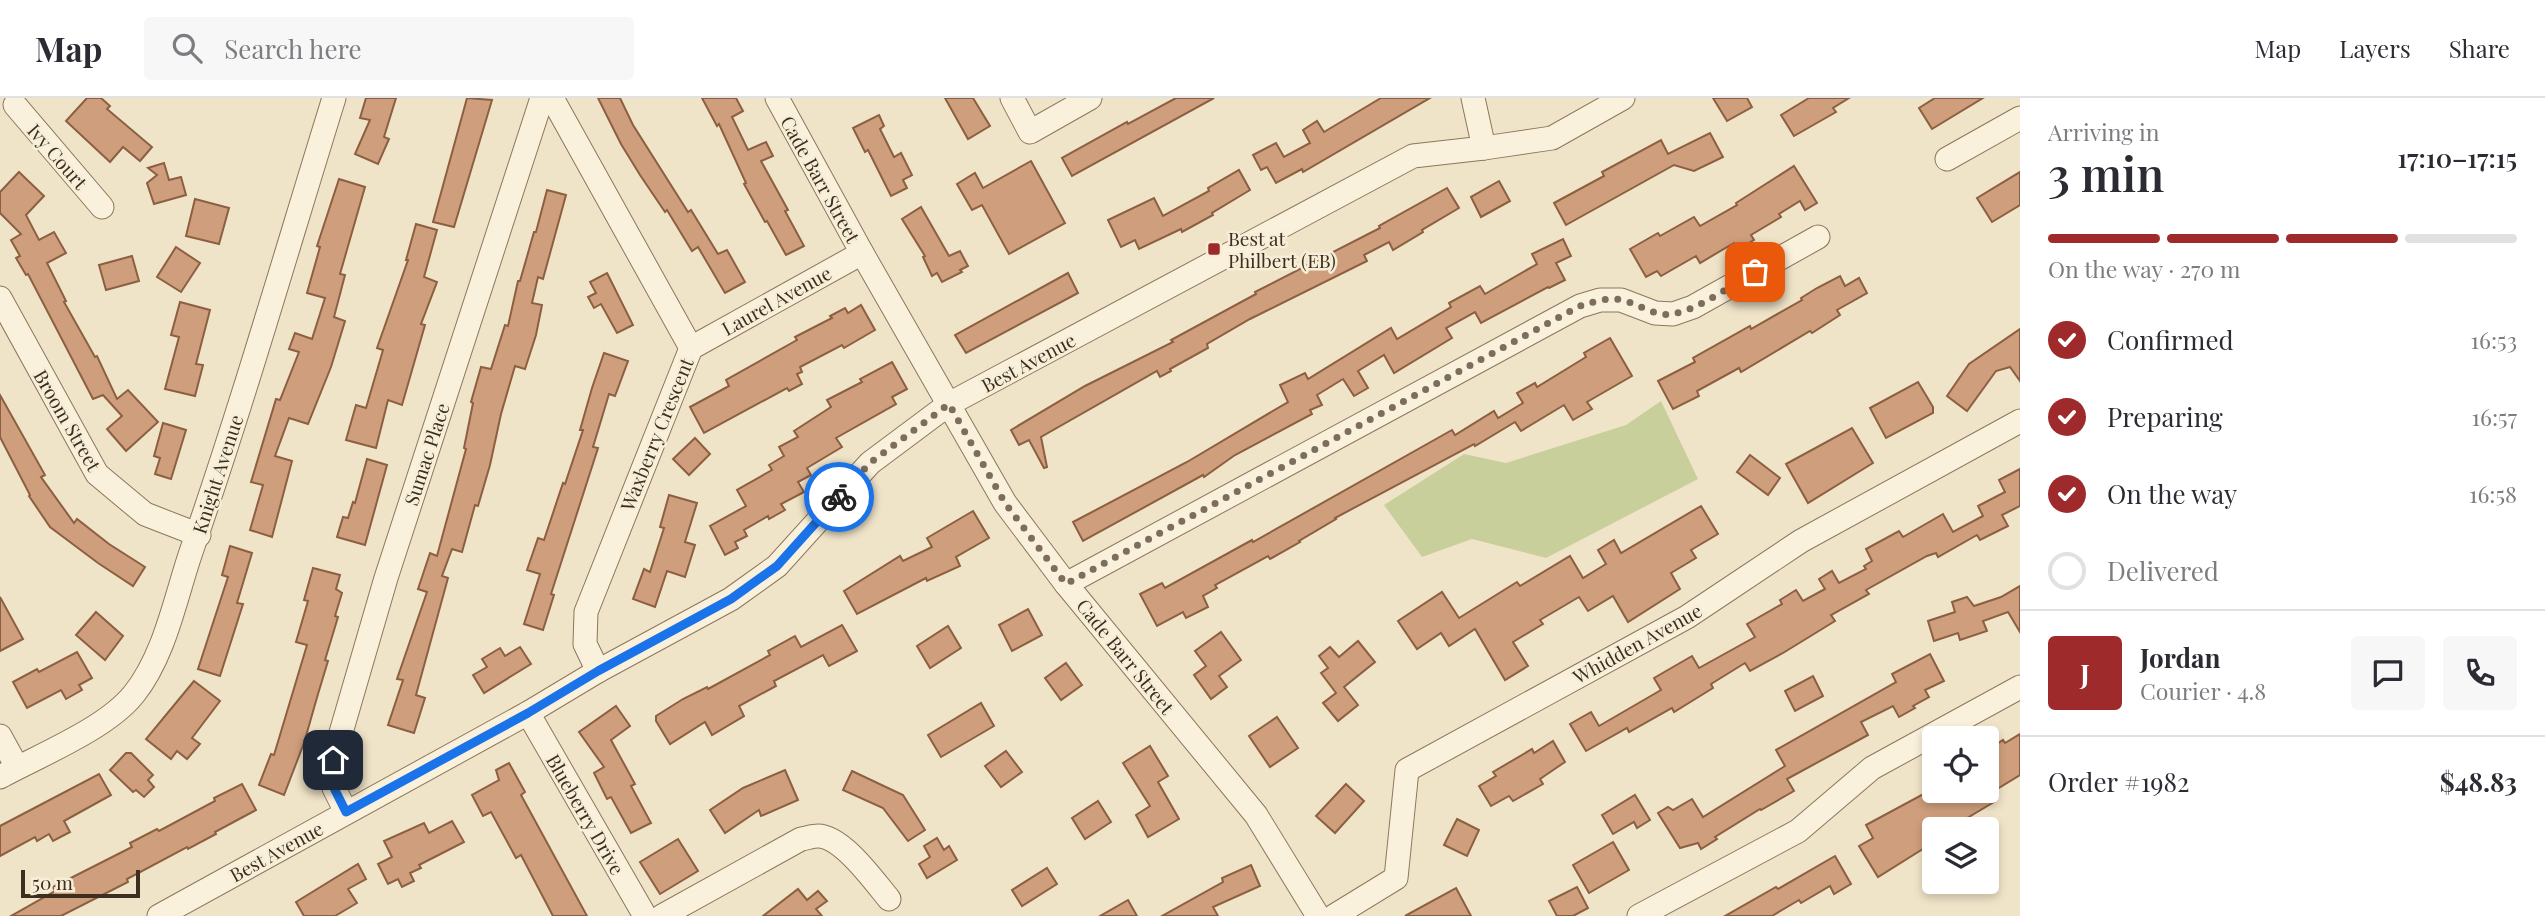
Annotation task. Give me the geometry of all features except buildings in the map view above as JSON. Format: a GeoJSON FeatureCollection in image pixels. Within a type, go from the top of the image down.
{"type":"FeatureCollection","features":[{"type":"Feature","properties":{"kind":"street","name":"Knight Avenue"},"geometry":{"type":"LineString","coordinates":[[8,772],[109,717],[135,693],[149,670],[164,636],[199,535],[334,98]]}},
{"type":"Feature","properties":{"kind":"street","name":"Sumac Place"},"geometry":{"type":"LineString","coordinates":[[346,812],[334,788],[333,760],[386,578],[542,98]]}},
{"type":"Feature","properties":{"kind":"street","name":"Waxberry Crescent"},"geometry":{"type":"LineString","coordinates":[[552,98],[691,348],[586,612],[585,644],[598,671]]}},
{"type":"Feature","properties":{"kind":"street","name":"Cade Barr Street"},"geometry":{"type":"LineString","coordinates":[[776,98],[1005,503],[1066,584],[1256,815],[1318,916]]}},
{"type":"Feature","properties":{"kind":"street"},"geometry":{"type":"LineString","coordinates":[[1012,98],[1030,132],[1090,98]]}},
{"type":"Feature","properties":{"kind":"street"},"geometry":{"type":"LineString","coordinates":[[1473,98],[1484,148]]}},
{"type":"Feature","properties":{"kind":"street","name":"Best Avenue"},"geometry":{"type":"LineString","coordinates":[[159,916],[731,599],[777,566],[870,463],[949,404],[1413,156],[1552,138],[1623,98]]}},
{"type":"Feature","properties":{"kind":"street","name":"Ivy Court"},"geometry":{"type":"LineString","coordinates":[[11,108],[102,207]]}},
{"type":"Feature","properties":{"kind":"street"},"geometry":{"type":"LineString","coordinates":[[1947,159],[2020,118]]}},
{"type":"Feature","properties":{"kind":"street"},"geometry":{"type":"LineString","coordinates":[[1066,584],[1580,306],[1600,300],[1621,300],[1655,313],[1673,314],[1693,307],[1818,237]]}},
{"type":"Feature","properties":{"kind":"street","name":"Laurel Avenue"},"geometry":{"type":"LineString","coordinates":[[691,348],[862,253]]}},
{"type":"Feature","properties":{"kind":"street","name":"Broom Street"},"geometry":{"type":"LineString","coordinates":[[0,298],[97,474],[145,514],[199,535]]}},
{"type":"Feature","properties":{"kind":"street","name":"Whidden Avenue"},"geometry":{"type":"LineString","coordinates":[[1334,916],[1396,878],[1407,770],[1687,617],[1801,541],[2020,421]]}},
{"type":"Feature","properties":{"kind":"street"},"geometry":{"type":"LineString","coordinates":[[1639,916],[1798,831],[1872,768],[2020,687]]}},
{"type":"Feature","properties":{"kind":"street","name":"Blueberry Drive"},"geometry":{"type":"LineString","coordinates":[[528,713],[645,916]]}},
{"type":"Feature","properties":{"kind":"street"},"geometry":{"type":"LineString","coordinates":[[0,736],[8,772]]}},
{"type":"Feature","properties":{"kind":"street"},"geometry":{"type":"LineString","coordinates":[[662,916],[801,839],[819,836],[833,839],[845,849],[889,899]]}},
{"type":"Feature","properties":{"kind":"green space"},"geometry":{"type":"Polygon","coordinates":[[[1661,401],[1698,479],[1546,558],[1472,539],[1422,557],[1384,505],[1464,454],[1506,463],[1626,425],[1661,401]]]}},
{"type":"Feature","properties":{"kind":"way so far"},"geometry":{"type":"LineString","coordinates":[[839,497],[870,463],[949,404],[1005,503],[1066,584],[1580,306],[1600,300],[1621,300],[1655,313],[1673,314],[1693,307],[1755,272]]}},
{"type":"Feature","properties":{"kind":"place","name":"Best at Philbert (EB)"},"geometry":{"type":"Point","coordinates":[1214,249]}},
{"type":"Feature","properties":{"kind":"route"},"geometry":{"type":"LineString","coordinates":[[333,760],[334,788],[346,812],[731,599],[777,566],[839,497]]}}]}
